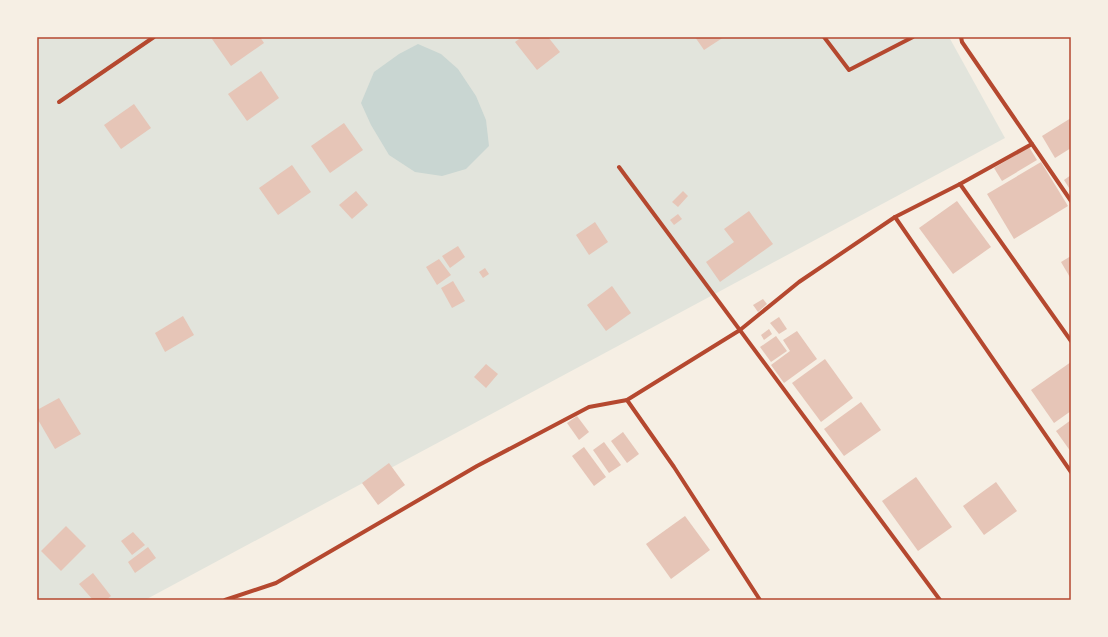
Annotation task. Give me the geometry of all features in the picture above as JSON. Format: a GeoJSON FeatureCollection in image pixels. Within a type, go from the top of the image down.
{"type":"FeatureCollection","features":[{"type":"Feature","properties":{"kind":"street"},"geometry":{"type":"LineString","coordinates":[[59,102],[154,37]]}},
{"type":"Feature","properties":{"kind":"street"},"geometry":{"type":"LineString","coordinates":[[824,37],[849,70],[913,37]]}},
{"type":"Feature","properties":{"kind":"street"},"geometry":{"type":"LineString","coordinates":[[961,37],[962,42],[1071,201]]}},
{"type":"Feature","properties":{"kind":"street"},"geometry":{"type":"LineString","coordinates":[[225,600],[276,584],[477,466],[588,408],[627,400],[740,330],[799,282],[895,217],[960,184],[1032,144]]}},
{"type":"Feature","properties":{"kind":"street"},"geometry":{"type":"LineString","coordinates":[[619,167],[940,600]]}},
{"type":"Feature","properties":{"kind":"street"},"geometry":{"type":"LineString","coordinates":[[960,184],[1071,341]]}},
{"type":"Feature","properties":{"kind":"street"},"geometry":{"type":"LineString","coordinates":[[895,217],[1071,472]]}},
{"type":"Feature","properties":{"kind":"street"},"geometry":{"type":"LineString","coordinates":[[627,400],[674,467],[760,600]]}},
{"type":"Feature","properties":{"kind":"shaded area"},"geometry":{"type":"Polygon","coordinates":[[[37,37],[949,37],[1005,138],[145,600],[37,600],[37,37]]]}},
{"type":"Feature","properties":{"kind":"shaded area"},"geometry":{"type":"Polygon","coordinates":[[[418,44],[441,54],[458,69],[476,96],[486,120],[489,146],[466,169],[442,176],[415,172],[389,155],[371,125],[361,103],[374,72],[399,54],[418,44]]]}},
{"type":"Feature","properties":{"kind":"building"},"geometry":{"type":"Polygon","coordinates":[[[215,37],[260,37],[264,43],[231,66],[212,39],[215,37]]]}},
{"type":"Feature","properties":{"kind":"building"},"geometry":{"type":"Polygon","coordinates":[[[522,37],[548,37],[560,52],[537,70],[515,42],[522,37]]]}},
{"type":"Feature","properties":{"kind":"building"},"geometry":{"type":"Polygon","coordinates":[[[695,37],[724,37],[704,50],[695,37]]]}},
{"type":"Feature","properties":{"kind":"building"},"geometry":{"type":"Polygon","coordinates":[[[261,71],[279,98],[247,121],[228,94],[261,71]]]}},
{"type":"Feature","properties":{"kind":"building"},"geometry":{"type":"Polygon","coordinates":[[[134,104],[151,128],[121,149],[104,125],[134,104]]]}},
{"type":"Feature","properties":{"kind":"building"},"geometry":{"type":"Polygon","coordinates":[[[1071,118],[1071,148],[1055,158],[1042,136],[1071,118]]]}},
{"type":"Feature","properties":{"kind":"building"},"geometry":{"type":"Polygon","coordinates":[[[344,123],[363,150],[330,173],[311,146],[344,123]]]}},
{"type":"Feature","properties":{"kind":"building"},"geometry":{"type":"Polygon","coordinates":[[[1029,147],[1037,160],[1002,181],[994,168],[1029,147]]]}},
{"type":"Feature","properties":{"kind":"building"},"geometry":{"type":"Polygon","coordinates":[[[1041,162],[1068,206],[1014,239],[987,194],[1041,162]]]}},
{"type":"Feature","properties":{"kind":"building"},"geometry":{"type":"Polygon","coordinates":[[[292,165],[311,192],[278,215],[259,188],[292,165]]]}},
{"type":"Feature","properties":{"kind":"building"},"geometry":{"type":"Polygon","coordinates":[[[1071,175],[1071,191],[1064,180],[1071,175]]]}},
{"type":"Feature","properties":{"kind":"building"},"geometry":{"type":"Polygon","coordinates":[[[356,191],[368,205],[352,219],[339,205],[356,191]]]}},
{"type":"Feature","properties":{"kind":"building"},"geometry":{"type":"Polygon","coordinates":[[[683,191],[688,196],[678,207],[672,202],[683,191]]]}},
{"type":"Feature","properties":{"kind":"building"},"geometry":{"type":"Polygon","coordinates":[[[957,201],[991,247],[953,274],[919,228],[957,201]]]}},
{"type":"Feature","properties":{"kind":"building"},"geometry":{"type":"Polygon","coordinates":[[[749,211],[773,244],[720,282],[706,262],[734,242],[724,229],[749,211]]]}},
{"type":"Feature","properties":{"kind":"building"},"geometry":{"type":"Polygon","coordinates":[[[678,214],[682,219],[674,225],[670,220],[678,214]]]}},
{"type":"Feature","properties":{"kind":"building"},"geometry":{"type":"Polygon","coordinates":[[[595,222],[608,242],[589,255],[576,235],[595,222]]]}},
{"type":"Feature","properties":{"kind":"building"},"geometry":{"type":"Polygon","coordinates":[[[458,246],[465,257],[450,268],[442,256],[458,246]]]}},
{"type":"Feature","properties":{"kind":"building"},"geometry":{"type":"Polygon","coordinates":[[[1071,256],[1071,279],[1061,262],[1071,256]]]}},
{"type":"Feature","properties":{"kind":"building"},"geometry":{"type":"Polygon","coordinates":[[[439,259],[451,275],[437,285],[426,267],[439,259]]]}},
{"type":"Feature","properties":{"kind":"building"},"geometry":{"type":"Polygon","coordinates":[[[485,268],[489,274],[483,278],[479,272],[485,268]]]}},
{"type":"Feature","properties":{"kind":"building"},"geometry":{"type":"Polygon","coordinates":[[[453,281],[465,301],[452,308],[441,288],[453,281]]]}},
{"type":"Feature","properties":{"kind":"building"},"geometry":{"type":"Polygon","coordinates":[[[612,286],[631,313],[606,331],[587,305],[612,286]]]}},
{"type":"Feature","properties":{"kind":"building"},"geometry":{"type":"Polygon","coordinates":[[[763,299],[767,304],[758,312],[753,305],[763,299]]]}},
{"type":"Feature","properties":{"kind":"building"},"geometry":{"type":"Polygon","coordinates":[[[183,316],[194,335],[165,352],[155,333],[183,316]]]}},
{"type":"Feature","properties":{"kind":"building"},"geometry":{"type":"Polygon","coordinates":[[[779,317],[787,329],[779,334],[770,323],[779,317]]]}},
{"type":"Feature","properties":{"kind":"building"},"geometry":{"type":"Polygon","coordinates":[[[769,329],[772,334],[764,340],[761,335],[769,329]]]}},
{"type":"Feature","properties":{"kind":"building"},"geometry":{"type":"Polygon","coordinates":[[[797,331],[817,359],[784,383],[771,365],[790,351],[783,340],[797,331]]]}},
{"type":"Feature","properties":{"kind":"building"},"geometry":{"type":"Polygon","coordinates":[[[776,336],[787,351],[771,362],[760,347],[776,336]]]}},
{"type":"Feature","properties":{"kind":"building"},"geometry":{"type":"Polygon","coordinates":[[[825,359],[853,398],[821,422],[792,383],[825,359]]]}},
{"type":"Feature","properties":{"kind":"building"},"geometry":{"type":"Polygon","coordinates":[[[1071,362],[1071,411],[1054,423],[1031,390],[1071,362]]]}},
{"type":"Feature","properties":{"kind":"building"},"geometry":{"type":"Polygon","coordinates":[[[486,364],[498,374],[486,388],[474,377],[486,364]]]}},
{"type":"Feature","properties":{"kind":"building"},"geometry":{"type":"Polygon","coordinates":[[[59,398],[81,434],[55,449],[37,418],[37,410],[59,398]]]}},
{"type":"Feature","properties":{"kind":"building"},"geometry":{"type":"Polygon","coordinates":[[[861,402],[881,430],[844,456],[824,429],[861,402]]]}},
{"type":"Feature","properties":{"kind":"building"},"geometry":{"type":"Polygon","coordinates":[[[577,416],[589,432],[579,440],[567,423],[577,416]]]}},
{"type":"Feature","properties":{"kind":"building"},"geometry":{"type":"Polygon","coordinates":[[[1071,420],[1071,452],[1056,431],[1071,420]]]}},
{"type":"Feature","properties":{"kind":"building"},"geometry":{"type":"Polygon","coordinates":[[[623,432],[639,454],[627,463],[611,441],[623,432]]]}},
{"type":"Feature","properties":{"kind":"building"},"geometry":{"type":"Polygon","coordinates":[[[604,442],[621,465],[609,473],[593,450],[604,442]]]}},
{"type":"Feature","properties":{"kind":"building"},"geometry":{"type":"Polygon","coordinates":[[[584,447],[606,477],[594,486],[572,456],[584,447]]]}},
{"type":"Feature","properties":{"kind":"building"},"geometry":{"type":"Polygon","coordinates":[[[389,463],[405,485],[378,505],[362,483],[389,463]]]}},
{"type":"Feature","properties":{"kind":"building"},"geometry":{"type":"Polygon","coordinates":[[[916,477],[952,527],[918,551],[882,501],[916,477]]]}},
{"type":"Feature","properties":{"kind":"building"},"geometry":{"type":"Polygon","coordinates":[[[996,482],[1017,511],[984,535],[963,506],[996,482]]]}},
{"type":"Feature","properties":{"kind":"building"},"geometry":{"type":"Polygon","coordinates":[[[685,516],[710,550],[671,579],[646,544],[685,516]]]}},
{"type":"Feature","properties":{"kind":"building"},"geometry":{"type":"Polygon","coordinates":[[[66,526],[86,546],[61,571],[41,551],[66,526]]]}},
{"type":"Feature","properties":{"kind":"building"},"geometry":{"type":"Polygon","coordinates":[[[133,532],[145,545],[132,555],[121,541],[133,532]]]}},
{"type":"Feature","properties":{"kind":"building"},"geometry":{"type":"Polygon","coordinates":[[[148,547],[156,558],[135,573],[128,562],[148,547]]]}},
{"type":"Feature","properties":{"kind":"building"},"geometry":{"type":"Polygon","coordinates":[[[93,573],[111,596],[106,600],[93,600],[79,584],[93,573]]]}}]}
